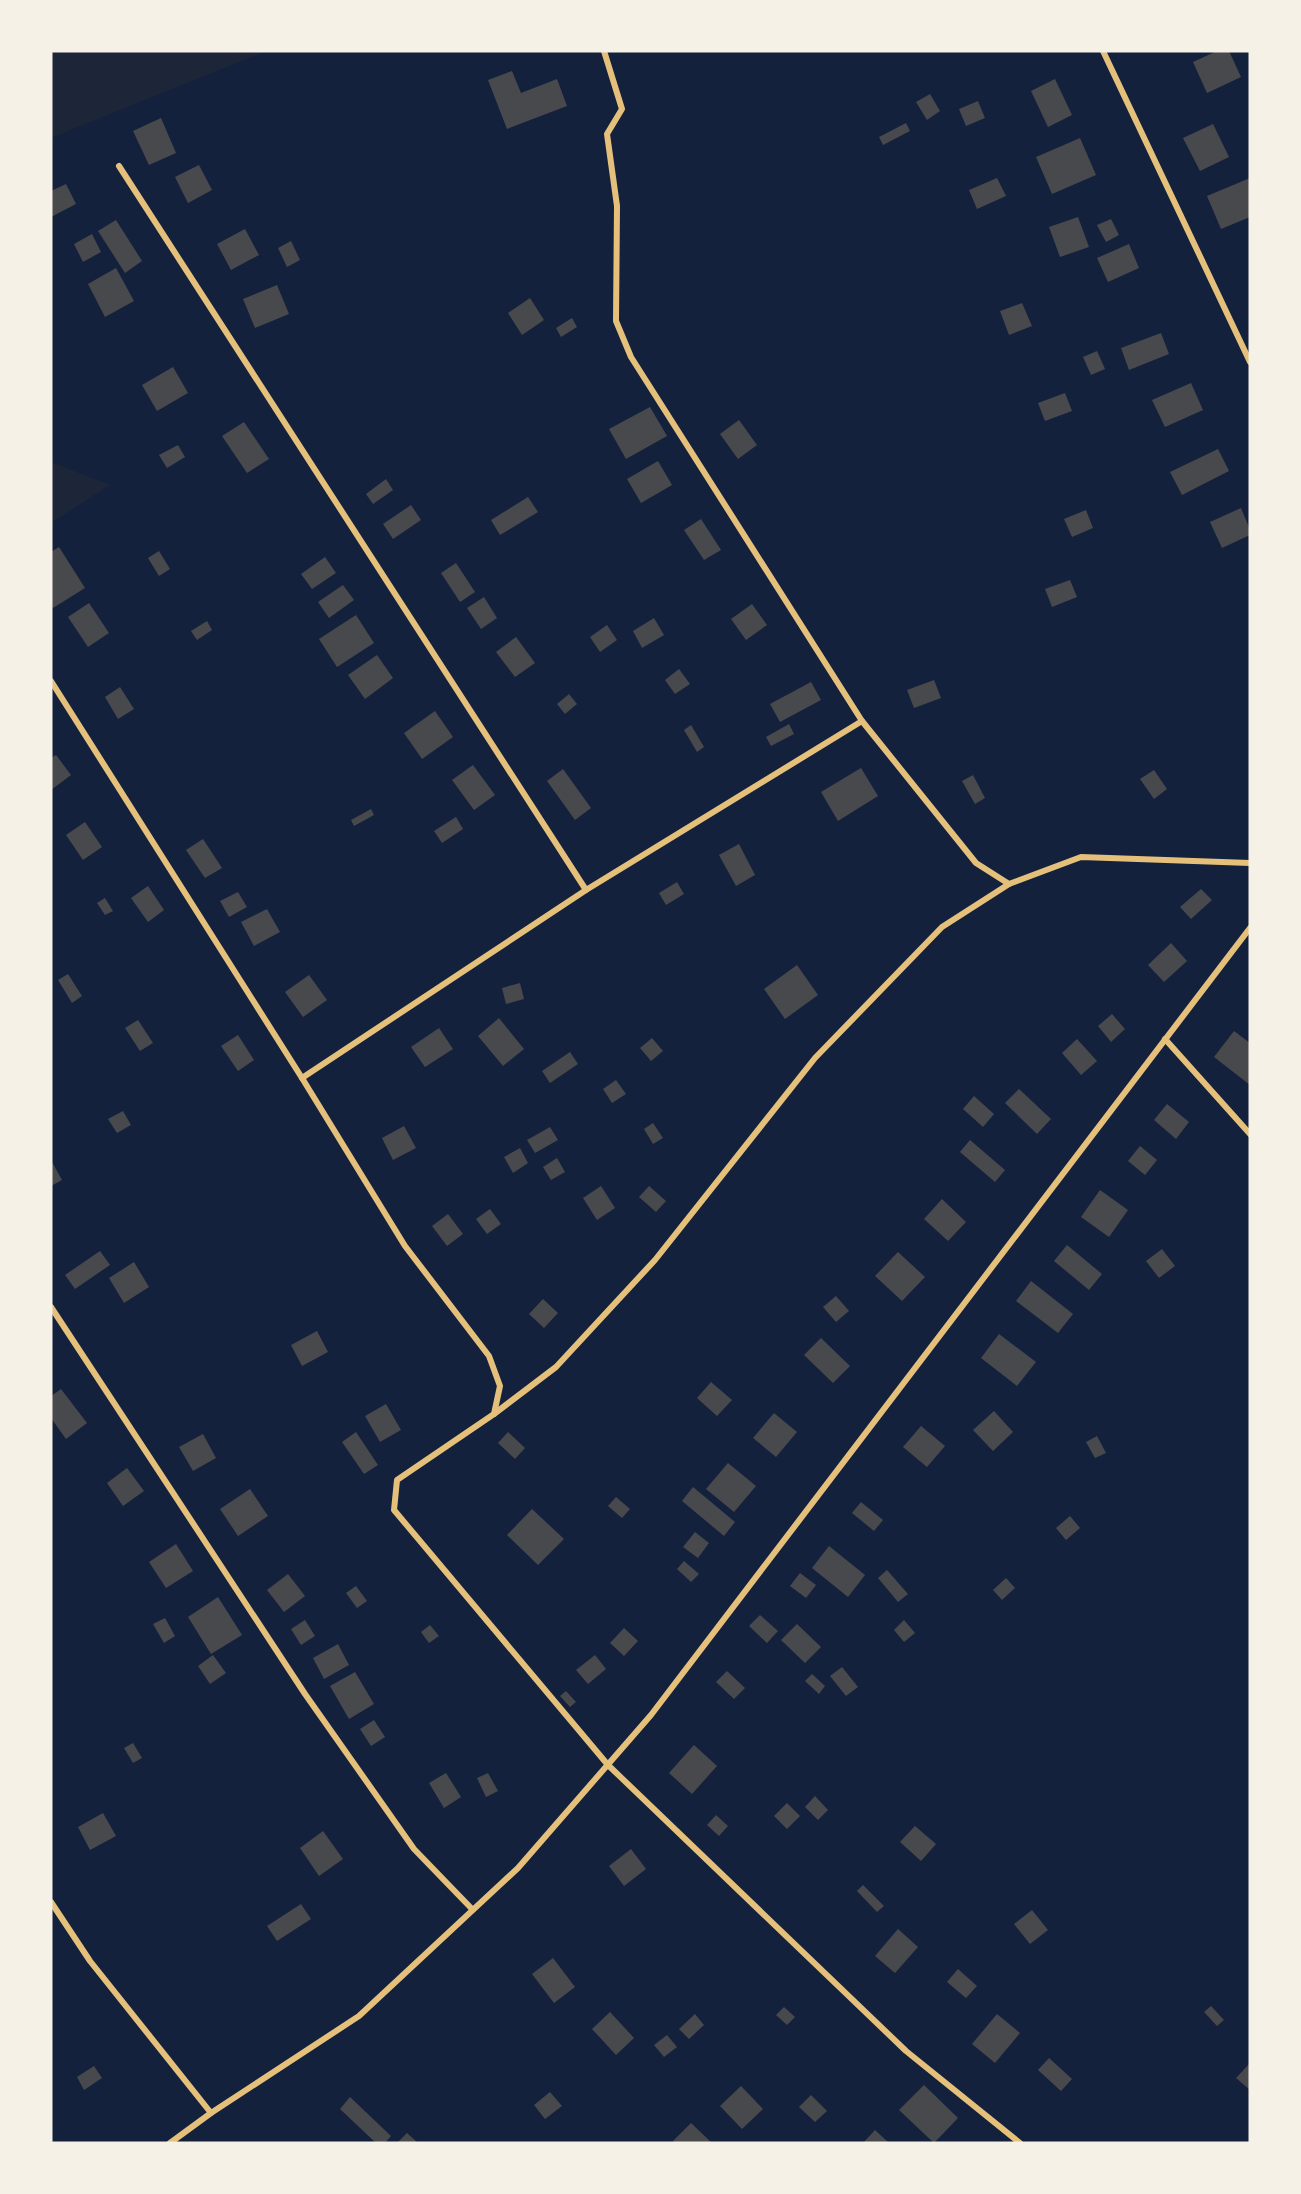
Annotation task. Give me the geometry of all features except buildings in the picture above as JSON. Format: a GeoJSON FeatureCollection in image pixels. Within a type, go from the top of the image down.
{"type":"FeatureCollection","features":[{"type":"Feature","properties":{"kind":"street"},"geometry":{"type":"LineString","coordinates":[[604,51],[622,109],[606,134],[616,206],[616,321],[631,357],[862,721],[976,862],[1009,884]]}},
{"type":"Feature","properties":{"kind":"street"},"geometry":{"type":"LineString","coordinates":[[1103,51],[1250,362]]}},
{"type":"Feature","properties":{"kind":"street"},"geometry":{"type":"LineString","coordinates":[[119,166],[586,890]]}},
{"type":"Feature","properties":{"kind":"street"},"geometry":{"type":"LineString","coordinates":[[51,681],[302,1078],[405,1246],[489,1356],[500,1386],[494,1414]]}},
{"type":"Feature","properties":{"kind":"street"},"geometry":{"type":"LineString","coordinates":[[302,1078],[586,890],[862,721]]}},
{"type":"Feature","properties":{"kind":"street"},"geometry":{"type":"LineString","coordinates":[[1020,2143],[906,2051],[608,1765],[394,1510],[397,1480],[494,1414],[556,1367],[655,1260],[815,1058],[942,927],[1009,884],[1081,857],[1250,863]]}},
{"type":"Feature","properties":{"kind":"street"},"geometry":{"type":"LineString","coordinates":[[170,2143],[211,2112],[359,2016],[518,1868],[651,1715],[1250,928]]}},
{"type":"Feature","properties":{"kind":"street"},"geometry":{"type":"LineString","coordinates":[[1166,1039],[1250,1134]]}},
{"type":"Feature","properties":{"kind":"street"},"geometry":{"type":"LineString","coordinates":[[51,1307],[312,1704],[414,1849],[472,1909]]}},
{"type":"Feature","properties":{"kind":"street"},"geometry":{"type":"LineString","coordinates":[[51,1902],[90,1961],[211,2112]]}},
{"type":"Feature","properties":{"kind":"shaded area"},"geometry":{"type":"Polygon","coordinates":[[[51,51],[266,51],[51,138],[51,51]]]}},
{"type":"Feature","properties":{"kind":"shaded area"},"geometry":{"type":"Polygon","coordinates":[[[51,462],[110,485],[51,523],[51,462]]]}}]}
